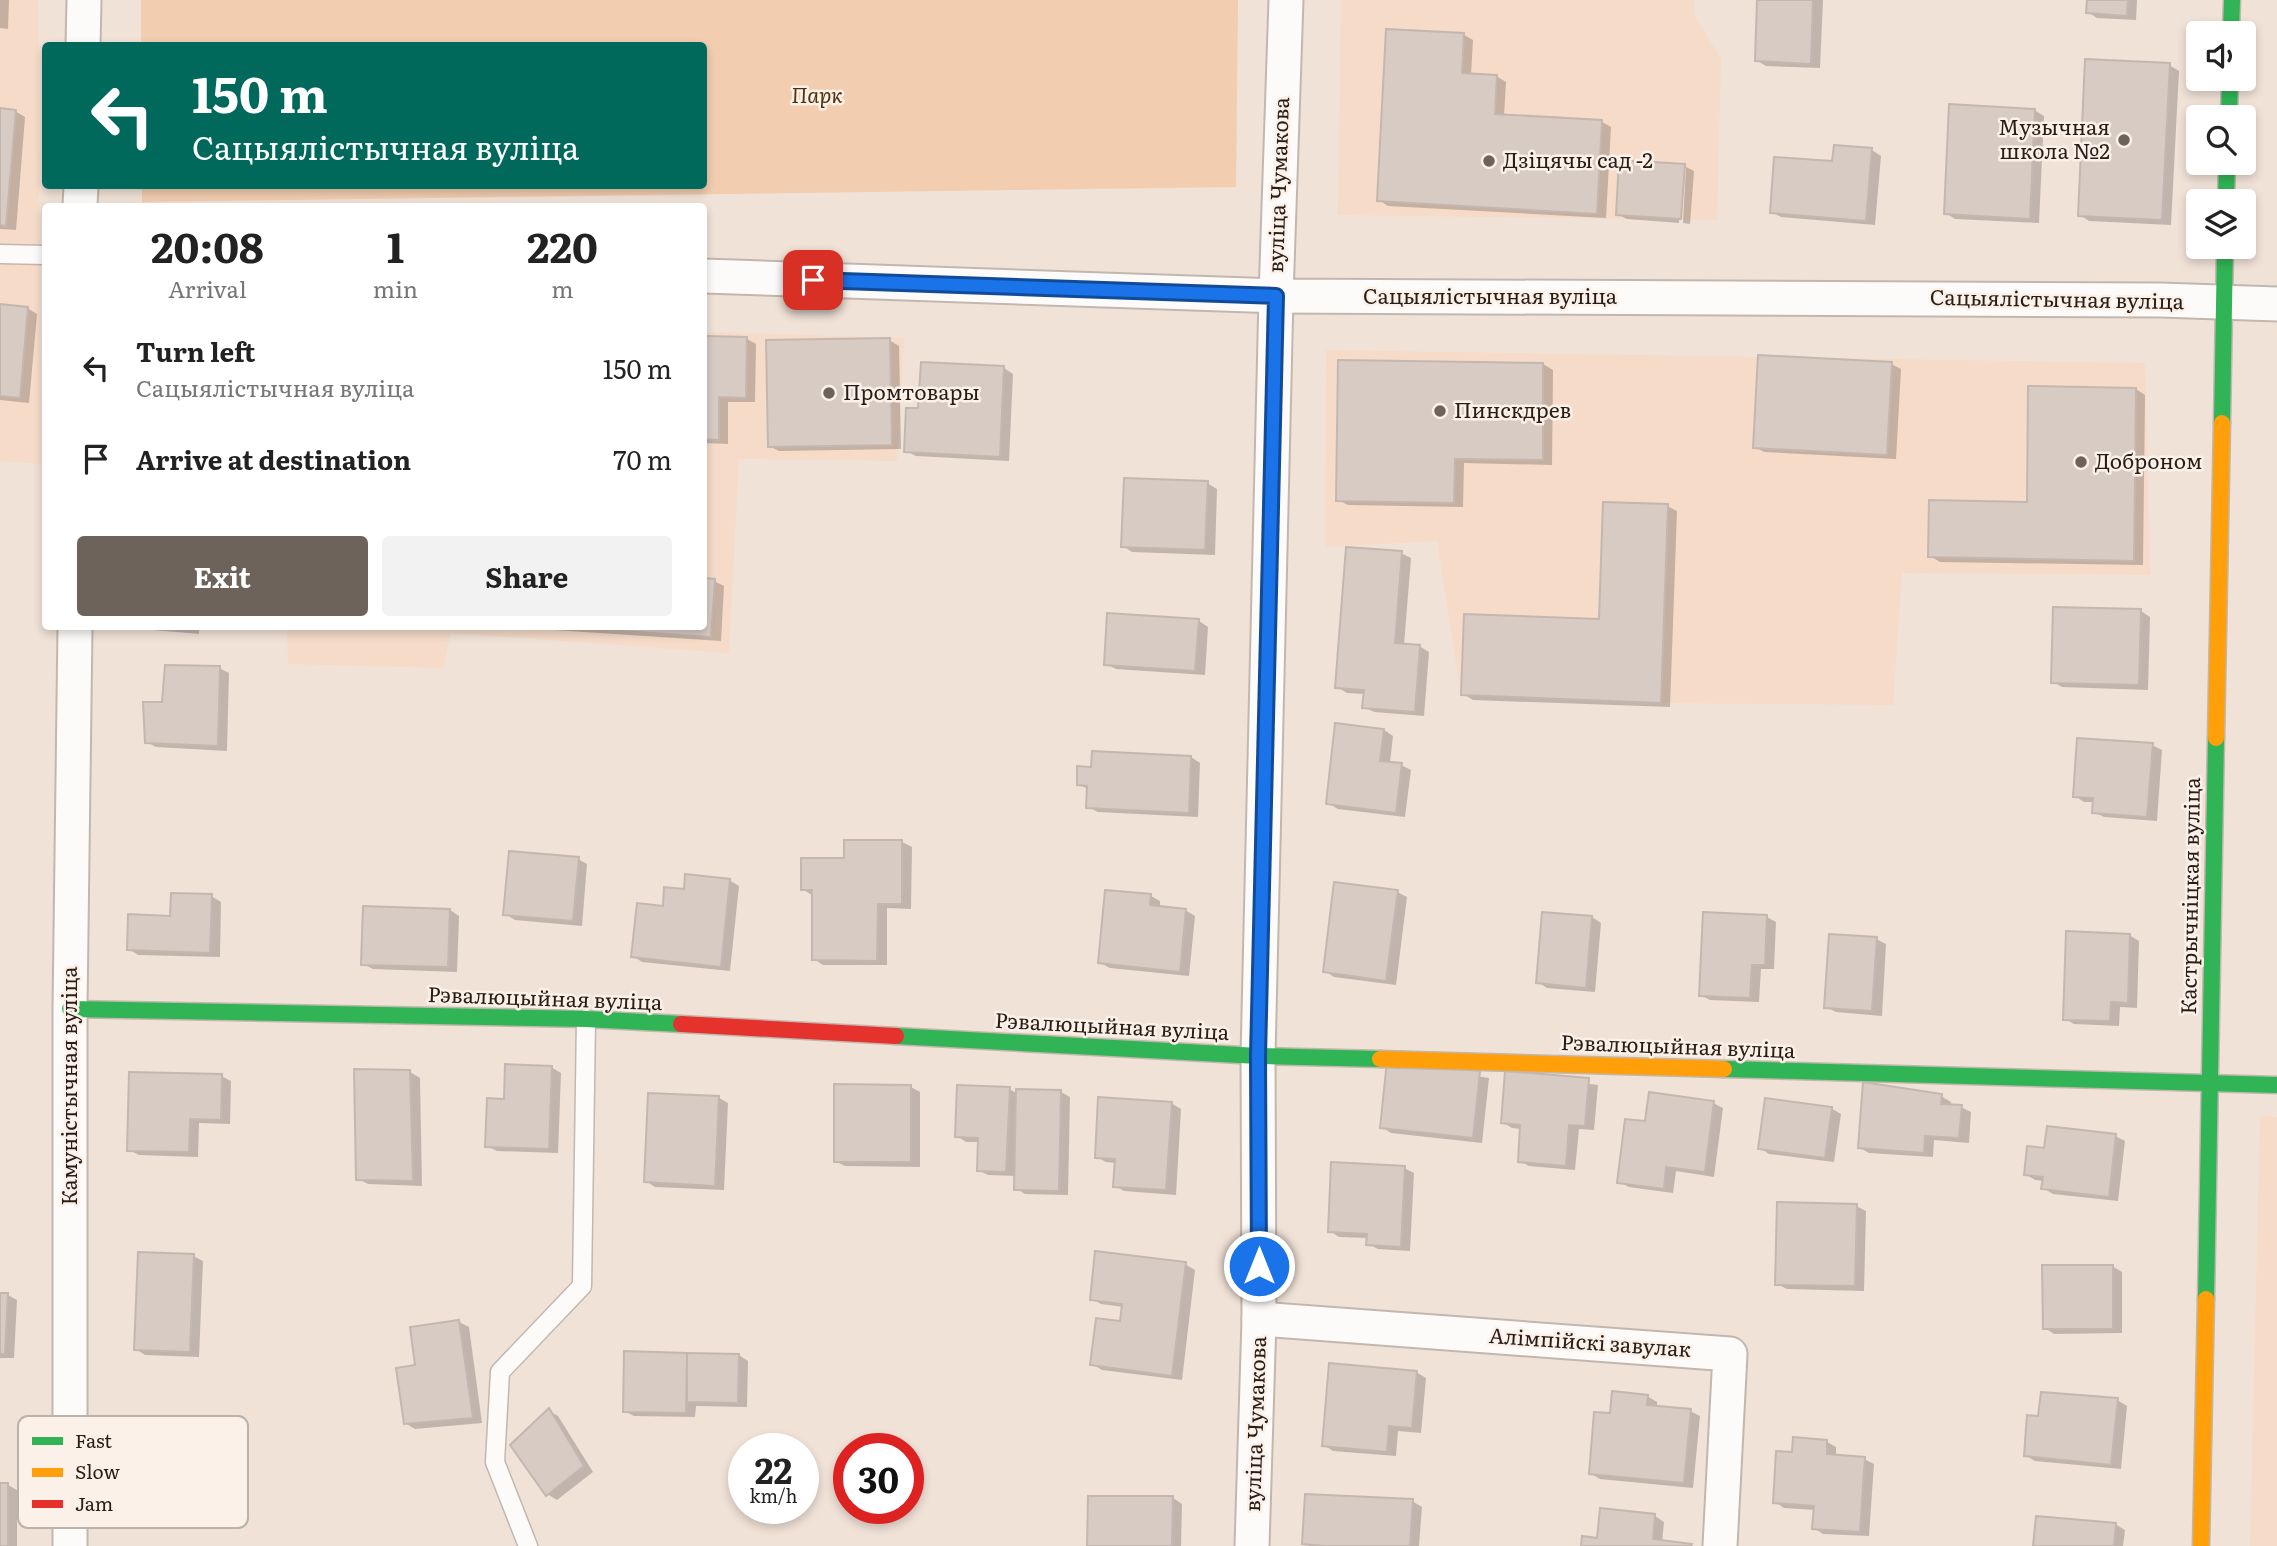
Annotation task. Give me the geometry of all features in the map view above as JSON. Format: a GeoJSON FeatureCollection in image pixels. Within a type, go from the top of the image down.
{"type":"FeatureCollection","features":[{"type":"Feature","properties":{"kind":"street"},"geometry":{"type":"LineString","coordinates":[[83,42],[84,0]]}},
{"type":"Feature","properties":{"kind":"street","name":"вуліца Чумакова"},"geometry":{"type":"LineString","coordinates":[[1252,1546],[1259,1319],[1258,1056],[1276,296],[1286,0]]}},
{"type":"Feature","properties":{"kind":"street"},"geometry":{"type":"LineString","coordinates":[[2231,21],[2232,0]]}},
{"type":"Feature","properties":{"kind":"street","name":"Кастрычніцкая вуліца"},"geometry":{"type":"LineString","coordinates":[[2200,1546],[2225,259]]}},
{"type":"Feature","properties":{"kind":"street","name":"Сацыялістычная вуліца"},"geometry":{"type":"LineString","coordinates":[[707,276],[1276,296],[2161,300],[2277,304]]}},
{"type":"Feature","properties":{"kind":"street","name":"Камуністычная вуліца"},"geometry":{"type":"LineString","coordinates":[[70,1416],[70,1009],[75,630]]}},
{"type":"Feature","properties":{"kind":"street","name":"Рэвалюцыйная вуліца"},"geometry":{"type":"LineString","coordinates":[[70,1009],[586,1019],[1258,1056],[2277,1085]]}},
{"type":"Feature","properties":{"kind":"street","name":"Алімпійскі завулак"},"geometry":{"type":"LineString","coordinates":[[1259,1319],[1730,1354],[1720,1546]]}},
{"type":"Feature","properties":{"kind":"street","name":"Камуністычная вуліца"},"geometry":{"type":"LineString","coordinates":[[70,1528],[70,1546]]}},
{"type":"Feature","properties":{"kind":"lane"},"geometry":{"type":"LineString","coordinates":[[0,254],[42,255]]}},
{"type":"Feature","properties":{"kind":"lane"},"geometry":{"type":"LineString","coordinates":[[528,1546],[495,1462],[500,1372],[582,1286],[586,1019]]}},
{"type":"Feature","properties":{"kind":"shaded area"},"geometry":{"type":"Polygon","coordinates":[[[0,0],[38,0],[41,464],[0,461],[0,0]]]}},
{"type":"Feature","properties":{"kind":"shaded area"},"geometry":{"type":"Polygon","coordinates":[[[1341,0],[1694,0],[1695,16],[1721,59],[1717,220],[1338,215],[1341,0]]]}},
{"type":"Feature","properties":{"kind":"shaded area"},"geometry":{"type":"Polygon","coordinates":[[[707,332],[904,338],[897,461],[739,459],[729,653],[451,633],[443,668],[288,664],[287,630],[707,630],[707,332]]]}},
{"type":"Feature","properties":{"kind":"shaded area"},"geometry":{"type":"Polygon","coordinates":[[[1326,350],[2145,363],[2150,575],[1902,573],[1893,705],[1661,703],[1461,695],[1437,541],[1325,547],[1326,350]]]}},
{"type":"Feature","properties":{"kind":"shaded area"},"geometry":{"type":"Polygon","coordinates":[[[2260,1116],[2277,1117],[2277,1546],[2250,1546],[2260,1116]]]}},
{"type":"Feature","properties":{"kind":"green space","name":"Парк"},"geometry":{"type":"Polygon","coordinates":[[[141,0],[1238,0],[1236,187],[142,202],[142,189],[707,189],[707,42],[141,42],[141,0]]]}},
{"type":"Feature","properties":{"kind":"building"},"geometry":{"type":"Polygon","coordinates":[[[1757,0],[1813,0],[1811,64],[1755,61],[1757,0]]]}},
{"type":"Feature","properties":{"kind":"building"},"geometry":{"type":"Polygon","coordinates":[[[2087,0],[2128,0],[2127,16],[2086,13],[2087,0]]]}},
{"type":"Feature","properties":{"kind":"building","name":"Дзіцячы сад -2"},"geometry":{"type":"Polygon","coordinates":[[[1386,29],[1464,33],[1462,73],[1497,75],[1495,114],[1602,120],[1597,214],[1377,201],[1386,29]]]}},
{"type":"Feature","properties":{"kind":"building","name":"Музычная школа №2"},"geometry":{"type":"Polygon","coordinates":[[[2085,59],[2170,63],[2162,220],[2078,216],[2085,59]]]}},
{"type":"Feature","properties":{"kind":"building"},"geometry":{"type":"Polygon","coordinates":[[[1949,104],[2035,109],[2030,219],[1944,214],[1949,104]]]}},
{"type":"Feature","properties":{"kind":"building"},"geometry":{"type":"Polygon","coordinates":[[[0,108],[16,110],[6,226],[0,225],[0,108]]]}},
{"type":"Feature","properties":{"kind":"building"},"geometry":{"type":"Polygon","coordinates":[[[1834,145],[1872,148],[1866,221],[1770,213],[1774,157],[1832,161],[1834,145]]]}},
{"type":"Feature","properties":{"kind":"building"},"geometry":{"type":"Polygon","coordinates":[[[1619,160],[1685,164],[1681,219],[1616,215],[1619,160]]]}},
{"type":"Feature","properties":{"kind":"building"},"geometry":{"type":"Polygon","coordinates":[[[0,304],[28,307],[20,398],[0,396],[0,304]]]}},
{"type":"Feature","properties":{"kind":"building"},"geometry":{"type":"Polygon","coordinates":[[[707,336],[747,337],[746,398],[719,397],[719,440],[707,439],[707,336]]]}},
{"type":"Feature","properties":{"kind":"building","name":"Промтовары"},"geometry":{"type":"Polygon","coordinates":[[[890,338],[892,445],[768,447],[766,340],[890,338]]]}},
{"type":"Feature","properties":{"kind":"building"},"geometry":{"type":"Polygon","coordinates":[[[1758,355],[1892,362],[1887,455],[1753,448],[1758,355]]]}},
{"type":"Feature","properties":{"kind":"building","name":"Пинскдрев"},"geometry":{"type":"Polygon","coordinates":[[[1338,360],[1543,363],[1543,460],[1455,459],[1454,503],[1336,501],[1338,360]]]}},
{"type":"Feature","properties":{"kind":"building"},"geometry":{"type":"Polygon","coordinates":[[[921,362],[1004,366],[1000,457],[904,452],[906,408],[918,408],[921,362]]]}},
{"type":"Feature","properties":{"kind":"building","name":"Доброном"},"geometry":{"type":"Polygon","coordinates":[[[2028,386],[2136,388],[2134,561],[1928,557],[1929,500],[2027,502],[2028,386]]]}},
{"type":"Feature","properties":{"kind":"building"},"geometry":{"type":"Polygon","coordinates":[[[1124,478],[1208,481],[1205,550],[1121,547],[1124,478]]]}},
{"type":"Feature","properties":{"kind":"building"},"geometry":{"type":"Polygon","coordinates":[[[1603,502],[1668,504],[1661,703],[1461,695],[1464,614],[1599,619],[1603,502]]]}},
{"type":"Feature","properties":{"kind":"building"},"geometry":{"type":"Polygon","coordinates":[[[1346,547],[1402,551],[1395,643],[1420,645],[1415,712],[1362,708],[1364,690],[1335,688],[1346,547]]]}},
{"type":"Feature","properties":{"kind":"building"},"geometry":{"type":"Polygon","coordinates":[[[707,578],[715,579],[711,637],[606,630],[707,630],[707,578]]]}},
{"type":"Feature","properties":{"kind":"building"},"geometry":{"type":"Polygon","coordinates":[[[2053,607],[2141,609],[2139,685],[2051,683],[2053,607]]]}},
{"type":"Feature","properties":{"kind":"building"},"geometry":{"type":"Polygon","coordinates":[[[1107,613],[1199,619],[1195,671],[1104,665],[1107,613]]]}},
{"type":"Feature","properties":{"kind":"building"},"geometry":{"type":"Polygon","coordinates":[[[165,665],[220,666],[218,746],[145,743],[143,702],[162,702],[165,665]]]}},
{"type":"Feature","properties":{"kind":"building"},"geometry":{"type":"Polygon","coordinates":[[[1335,723],[1384,729],[1380,761],[1402,763],[1396,813],[1326,804],[1335,723]]]}},
{"type":"Feature","properties":{"kind":"building"},"geometry":{"type":"Polygon","coordinates":[[[2077,738],[2153,743],[2147,817],[2092,813],[2093,798],[2073,797],[2077,738]]]}},
{"type":"Feature","properties":{"kind":"building"},"geometry":{"type":"Polygon","coordinates":[[[1092,751],[1191,756],[1189,813],[1086,808],[1087,786],[1077,785],[1077,766],[1091,767],[1092,751]]]}},
{"type":"Feature","properties":{"kind":"building"},"geometry":{"type":"Polygon","coordinates":[[[844,840],[902,840],[902,904],[878,904],[877,961],[812,960],[812,890],[801,890],[801,858],[844,858],[844,840]]]}},
{"type":"Feature","properties":{"kind":"building"},"geometry":{"type":"Polygon","coordinates":[[[509,851],[579,857],[573,921],[503,915],[509,851]]]}},
{"type":"Feature","properties":{"kind":"building"},"geometry":{"type":"Polygon","coordinates":[[[685,874],[730,879],[721,967],[631,957],[637,903],[663,906],[664,887],[684,889],[685,874]]]}},
{"type":"Feature","properties":{"kind":"building"},"geometry":{"type":"Polygon","coordinates":[[[1334,882],[1398,890],[1386,981],[1323,972],[1334,882]]]}},
{"type":"Feature","properties":{"kind":"building"},"geometry":{"type":"Polygon","coordinates":[[[1105,890],[1151,894],[1150,905],[1186,909],[1180,972],[1098,963],[1105,890]]]}},
{"type":"Feature","properties":{"kind":"building"},"geometry":{"type":"Polygon","coordinates":[[[171,893],[212,894],[210,953],[127,950],[128,914],[170,916],[171,893]]]}},
{"type":"Feature","properties":{"kind":"building"},"geometry":{"type":"Polygon","coordinates":[[[363,906],[450,909],[448,967],[361,965],[363,906]]]}},
{"type":"Feature","properties":{"kind":"building"},"geometry":{"type":"Polygon","coordinates":[[[1542,912],[1592,916],[1586,988],[1536,983],[1542,912]]]}},
{"type":"Feature","properties":{"kind":"building"},"geometry":{"type":"Polygon","coordinates":[[[1703,912],[1767,915],[1765,965],[1752,965],[1750,998],[1699,996],[1703,912]]]}},
{"type":"Feature","properties":{"kind":"building"},"geometry":{"type":"Polygon","coordinates":[[[2066,931],[2130,934],[2128,1003],[2111,1002],[2110,1021],[2063,1020],[2066,931]]]}},
{"type":"Feature","properties":{"kind":"building"},"geometry":{"type":"Polygon","coordinates":[[[1829,934],[1877,937],[1872,1011],[1824,1008],[1829,934]]]}},
{"type":"Feature","properties":{"kind":"building"},"geometry":{"type":"Polygon","coordinates":[[[1387,1061],[1480,1071],[1473,1138],[1380,1128],[1387,1061]]]}},
{"type":"Feature","properties":{"kind":"building"},"geometry":{"type":"Polygon","coordinates":[[[505,1064],[552,1066],[549,1149],[485,1147],[487,1098],[504,1099],[505,1064]]]}},
{"type":"Feature","properties":{"kind":"building"},"geometry":{"type":"Polygon","coordinates":[[[354,1069],[410,1070],[413,1181],[356,1180],[354,1069]]]}},
{"type":"Feature","properties":{"kind":"building"},"geometry":{"type":"Polygon","coordinates":[[[1505,1071],[1589,1078],[1585,1126],[1569,1125],[1566,1166],[1518,1162],[1520,1125],[1501,1123],[1505,1071]]]}},
{"type":"Feature","properties":{"kind":"building"},"geometry":{"type":"Polygon","coordinates":[[[129,1072],[222,1074],[221,1120],[190,1119],[189,1152],[127,1151],[129,1072]]]}},
{"type":"Feature","properties":{"kind":"building"},"geometry":{"type":"Polygon","coordinates":[[[1863,1082],[1942,1094],[1941,1104],[1962,1105],[1959,1138],[1925,1136],[1924,1153],[1858,1148],[1863,1082]]]}},
{"type":"Feature","properties":{"kind":"building"},"geometry":{"type":"Polygon","coordinates":[[[834,1084],[911,1085],[911,1162],[834,1162],[834,1084]]]}},
{"type":"Feature","properties":{"kind":"building"},"geometry":{"type":"Polygon","coordinates":[[[957,1085],[1010,1087],[1006,1172],[977,1171],[978,1138],[955,1137],[957,1085]]]}},
{"type":"Feature","properties":{"kind":"building"},"geometry":{"type":"Polygon","coordinates":[[[1016,1089],[1061,1090],[1059,1191],[1014,1190],[1016,1089]]]}},
{"type":"Feature","properties":{"kind":"building"},"geometry":{"type":"Polygon","coordinates":[[[1649,1092],[1714,1101],[1705,1172],[1666,1167],[1664,1189],[1617,1183],[1625,1119],[1645,1121],[1649,1092]]]}},
{"type":"Feature","properties":{"kind":"building"},"geometry":{"type":"Polygon","coordinates":[[[648,1093],[719,1096],[715,1186],[644,1182],[648,1093]]]}},
{"type":"Feature","properties":{"kind":"building"},"geometry":{"type":"Polygon","coordinates":[[[1098,1097],[1172,1102],[1166,1190],[1113,1187],[1115,1159],[1095,1158],[1098,1097]]]}},
{"type":"Feature","properties":{"kind":"building"},"geometry":{"type":"Polygon","coordinates":[[[1765,1098],[1832,1107],[1825,1158],[1758,1149],[1765,1098]]]}},
{"type":"Feature","properties":{"kind":"building"},"geometry":{"type":"Polygon","coordinates":[[[2047,1126],[2116,1134],[2109,1197],[2041,1189],[2043,1177],[2024,1175],[2027,1146],[2044,1148],[2047,1126]]]}},
{"type":"Feature","properties":{"kind":"building"},"geometry":{"type":"Polygon","coordinates":[[[1331,1162],[1405,1166],[1401,1247],[1366,1245],[1367,1234],[1328,1232],[1331,1162]]]}},
{"type":"Feature","properties":{"kind":"building"},"geometry":{"type":"Polygon","coordinates":[[[1777,1202],[1857,1204],[1855,1286],[1775,1285],[1777,1202]]]}},
{"type":"Feature","properties":{"kind":"building"},"geometry":{"type":"Polygon","coordinates":[[[1095,1251],[1186,1262],[1172,1376],[1090,1365],[1096,1318],[1120,1321],[1122,1304],[1090,1300],[1095,1251]]]}},
{"type":"Feature","properties":{"kind":"building"},"geometry":{"type":"Polygon","coordinates":[[[138,1252],[194,1254],[190,1352],[134,1350],[138,1252]]]}},
{"type":"Feature","properties":{"kind":"building"},"geometry":{"type":"Polygon","coordinates":[[[2042,1265],[2113,1265],[2113,1329],[2043,1329],[2042,1265]]]}},
{"type":"Feature","properties":{"kind":"building"},"geometry":{"type":"Polygon","coordinates":[[[0,1293],[8,1293],[5,1354],[0,1354],[0,1293]]]}},
{"type":"Feature","properties":{"kind":"building"},"geometry":{"type":"Polygon","coordinates":[[[459,1320],[473,1418],[404,1424],[396,1368],[415,1365],[410,1327],[459,1320]]]}},
{"type":"Feature","properties":{"kind":"building"},"geometry":{"type":"Polygon","coordinates":[[[624,1351],[687,1353],[686,1413],[623,1412],[624,1351]]]}},
{"type":"Feature","properties":{"kind":"building"},"geometry":{"type":"Polygon","coordinates":[[[687,1353],[739,1354],[738,1403],[687,1402],[687,1353]]]}},
{"type":"Feature","properties":{"kind":"building"},"geometry":{"type":"Polygon","coordinates":[[[1329,1363],[1417,1371],[1412,1428],[1389,1426],[1387,1452],[1322,1446],[1329,1363]]]}},
{"type":"Feature","properties":{"kind":"building"},"geometry":{"type":"Polygon","coordinates":[[[1612,1391],[1648,1395],[1647,1405],[1691,1409],[1684,1483],[1589,1474],[1594,1412],[1610,1413],[1612,1391]]]}},
{"type":"Feature","properties":{"kind":"building"},"geometry":{"type":"Polygon","coordinates":[[[2041,1392],[2118,1398],[2111,1465],[2024,1456],[2027,1415],[2038,1416],[2041,1392]]]}},
{"type":"Feature","properties":{"kind":"building"},"geometry":{"type":"Polygon","coordinates":[[[549,1408],[584,1466],[546,1496],[510,1445],[549,1408]]]}},
{"type":"Feature","properties":{"kind":"building"},"geometry":{"type":"Polygon","coordinates":[[[1793,1437],[1827,1440],[1827,1454],[1865,1457],[1860,1532],[1812,1529],[1814,1506],[1773,1503],[1776,1451],[1792,1452],[1793,1437]]]}},
{"type":"Feature","properties":{"kind":"building"},"geometry":{"type":"Polygon","coordinates":[[[0,1483],[8,1483],[8,1546],[0,1546],[0,1483]]]}},
{"type":"Feature","properties":{"kind":"building"},"geometry":{"type":"Polygon","coordinates":[[[1305,1494],[1413,1499],[1410,1546],[1302,1544],[1305,1494]]]}},
{"type":"Feature","properties":{"kind":"building"},"geometry":{"type":"Polygon","coordinates":[[[1088,1496],[1173,1496],[1172,1546],[1087,1546],[1088,1496]]]}},
{"type":"Feature","properties":{"kind":"building"},"geometry":{"type":"Polygon","coordinates":[[[1600,1508],[1655,1514],[1653,1539],[1692,1544],[1581,1546],[1582,1536],[1597,1538],[1600,1508]]]}},
{"type":"Feature","properties":{"kind":"building"},"geometry":{"type":"Polygon","coordinates":[[[2036,1516],[2116,1523],[2114,1546],[2033,1546],[2036,1516]]]}},
{"type":"Feature","properties":{"kind":"traffic: fast"},"geometry":{"type":"LineString","coordinates":[[2231,21],[2232,0]]}},
{"type":"Feature","properties":{"kind":"traffic: fast"},"geometry":{"type":"LineString","coordinates":[[2229,105],[2230,91]]}},
{"type":"Feature","properties":{"kind":"traffic: fast"},"geometry":{"type":"LineString","coordinates":[[2226,189],[2227,175]]}},
{"type":"Feature","properties":{"kind":"traffic: fast"},"geometry":{"type":"LineString","coordinates":[[2222,423],[2225,259]]}},
{"type":"Feature","properties":{"kind":"traffic: fast"},"geometry":{"type":"LineString","coordinates":[[2206,1299],[2216,738]]}},
{"type":"Feature","properties":{"kind":"traffic: fast"},"geometry":{"type":"LineString","coordinates":[[70,1009],[586,1019],[681,1024]]}},
{"type":"Feature","properties":{"kind":"traffic: fast"},"geometry":{"type":"LineString","coordinates":[[896,1036],[1258,1056],[1380,1059]]}},
{"type":"Feature","properties":{"kind":"traffic: fast"},"geometry":{"type":"LineString","coordinates":[[1724,1069],[2277,1085]]}},
{"type":"Feature","properties":{"kind":"traffic: slow"},"geometry":{"type":"LineString","coordinates":[[2216,738],[2222,423]]}},
{"type":"Feature","properties":{"kind":"traffic: slow"},"geometry":{"type":"LineString","coordinates":[[1380,1059],[1724,1069]]}},
{"type":"Feature","properties":{"kind":"traffic: slow"},"geometry":{"type":"LineString","coordinates":[[2201,1546],[2206,1299]]}},
{"type":"Feature","properties":{"kind":"traffic: jam"},"geometry":{"type":"LineString","coordinates":[[681,1024],[896,1036]]}},
{"type":"Feature","properties":{"kind":"place","name":"Музычная школа №2"},"geometry":{"type":"Point","coordinates":[2124,140]}},
{"type":"Feature","properties":{"kind":"place","name":"Дзіцячы сад -2"},"geometry":{"type":"Point","coordinates":[1489,161]}},
{"type":"Feature","properties":{"kind":"place","name":"Промтовары"},"geometry":{"type":"Point","coordinates":[829,393]}},
{"type":"Feature","properties":{"kind":"place","name":"Пинскдрев"},"geometry":{"type":"Point","coordinates":[1440,411]}},
{"type":"Feature","properties":{"kind":"place","name":"Доброном"},"geometry":{"type":"Point","coordinates":[2081,462]}},
{"type":"Feature","properties":{"kind":"route"},"geometry":{"type":"LineString","coordinates":[[813,280],[1276,296],[1258,1056],[1259,1266]]}}]}
